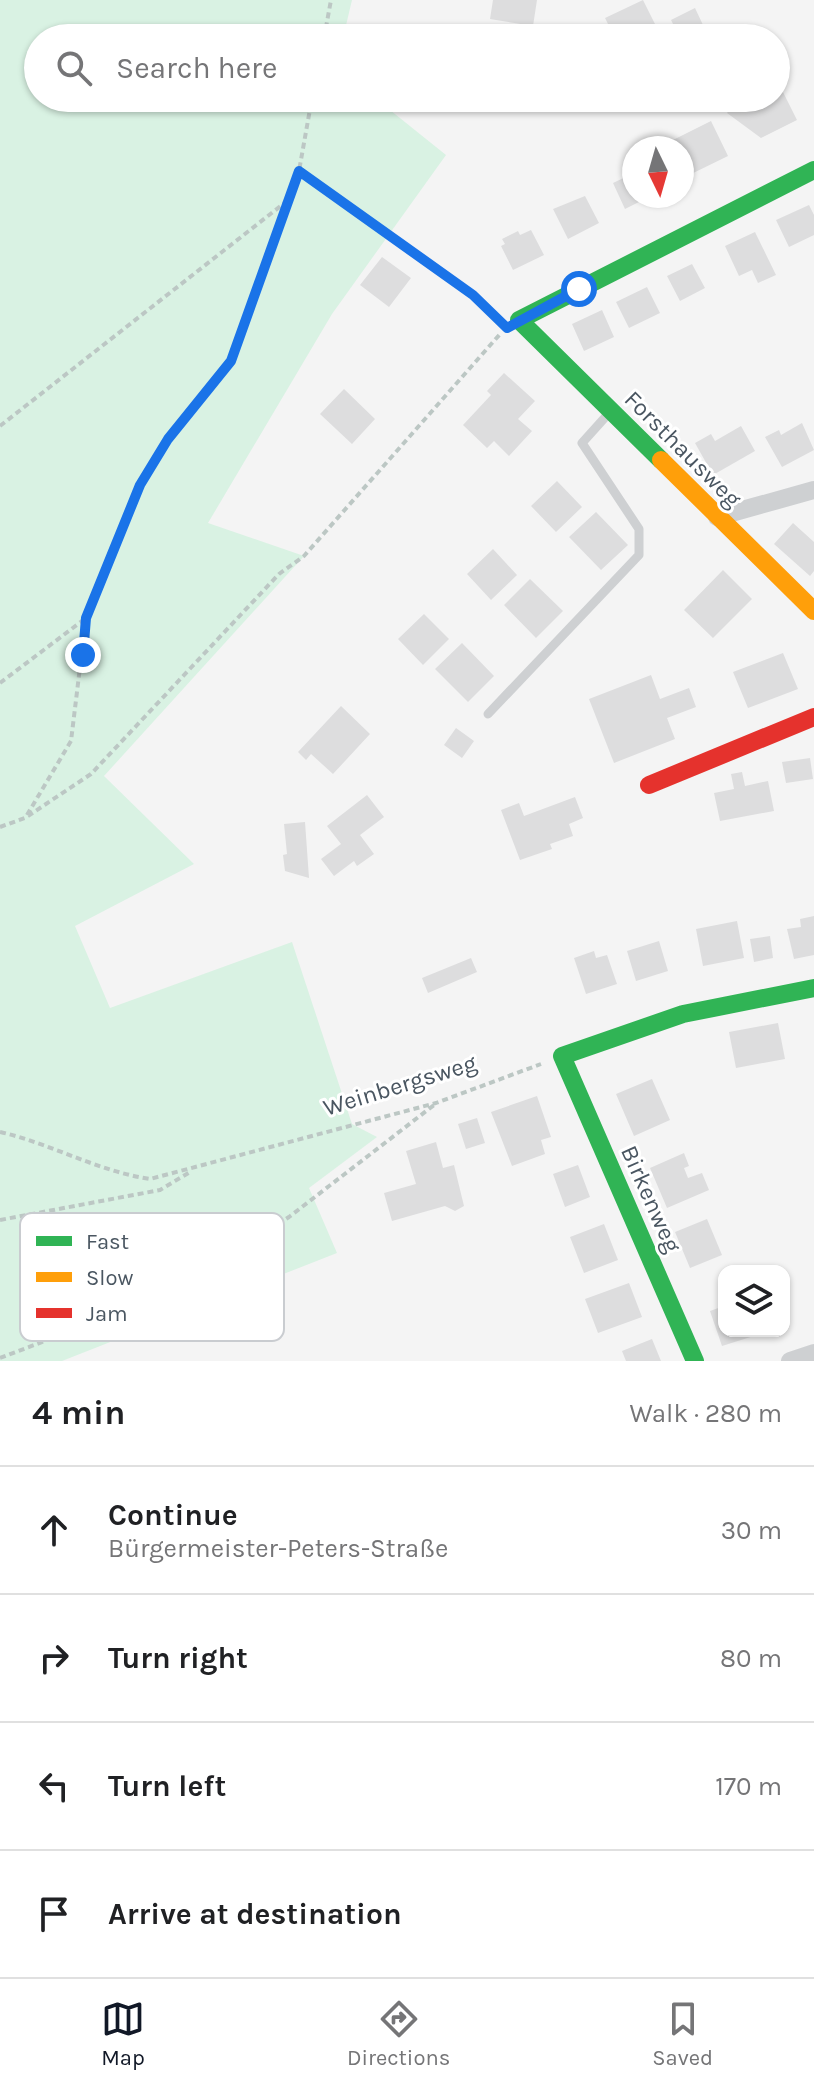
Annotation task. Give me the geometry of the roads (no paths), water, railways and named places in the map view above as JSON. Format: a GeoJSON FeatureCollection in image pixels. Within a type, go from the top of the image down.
{"type":"FeatureCollection","features":[{"type":"Feature","properties":{"kind":"street","name":"Forsthausweg"},"geometry":{"type":"LineString","coordinates":[[814,170],[513,324],[611,411],[814,611]]}},
{"type":"Feature","properties":{"kind":"street"},"geometry":{"type":"LineString","coordinates":[[717,517],[814,490]]}},
{"type":"Feature","properties":{"kind":"street"},"geometry":{"type":"LineString","coordinates":[[649,785],[814,717]]}},
{"type":"Feature","properties":{"kind":"street","name":"Birkenweg"},"geometry":{"type":"LineString","coordinates":[[695,1361],[562,1056],[683,1014],[814,988]]}},
{"type":"Feature","properties":{"kind":"street"},"geometry":{"type":"LineString","coordinates":[[790,1361],[814,1353]]}},
{"type":"Feature","properties":{"kind":"lane"},"geometry":{"type":"LineString","coordinates":[[488,714],[639,555],[639,529],[582,443],[611,411]]}}]}
